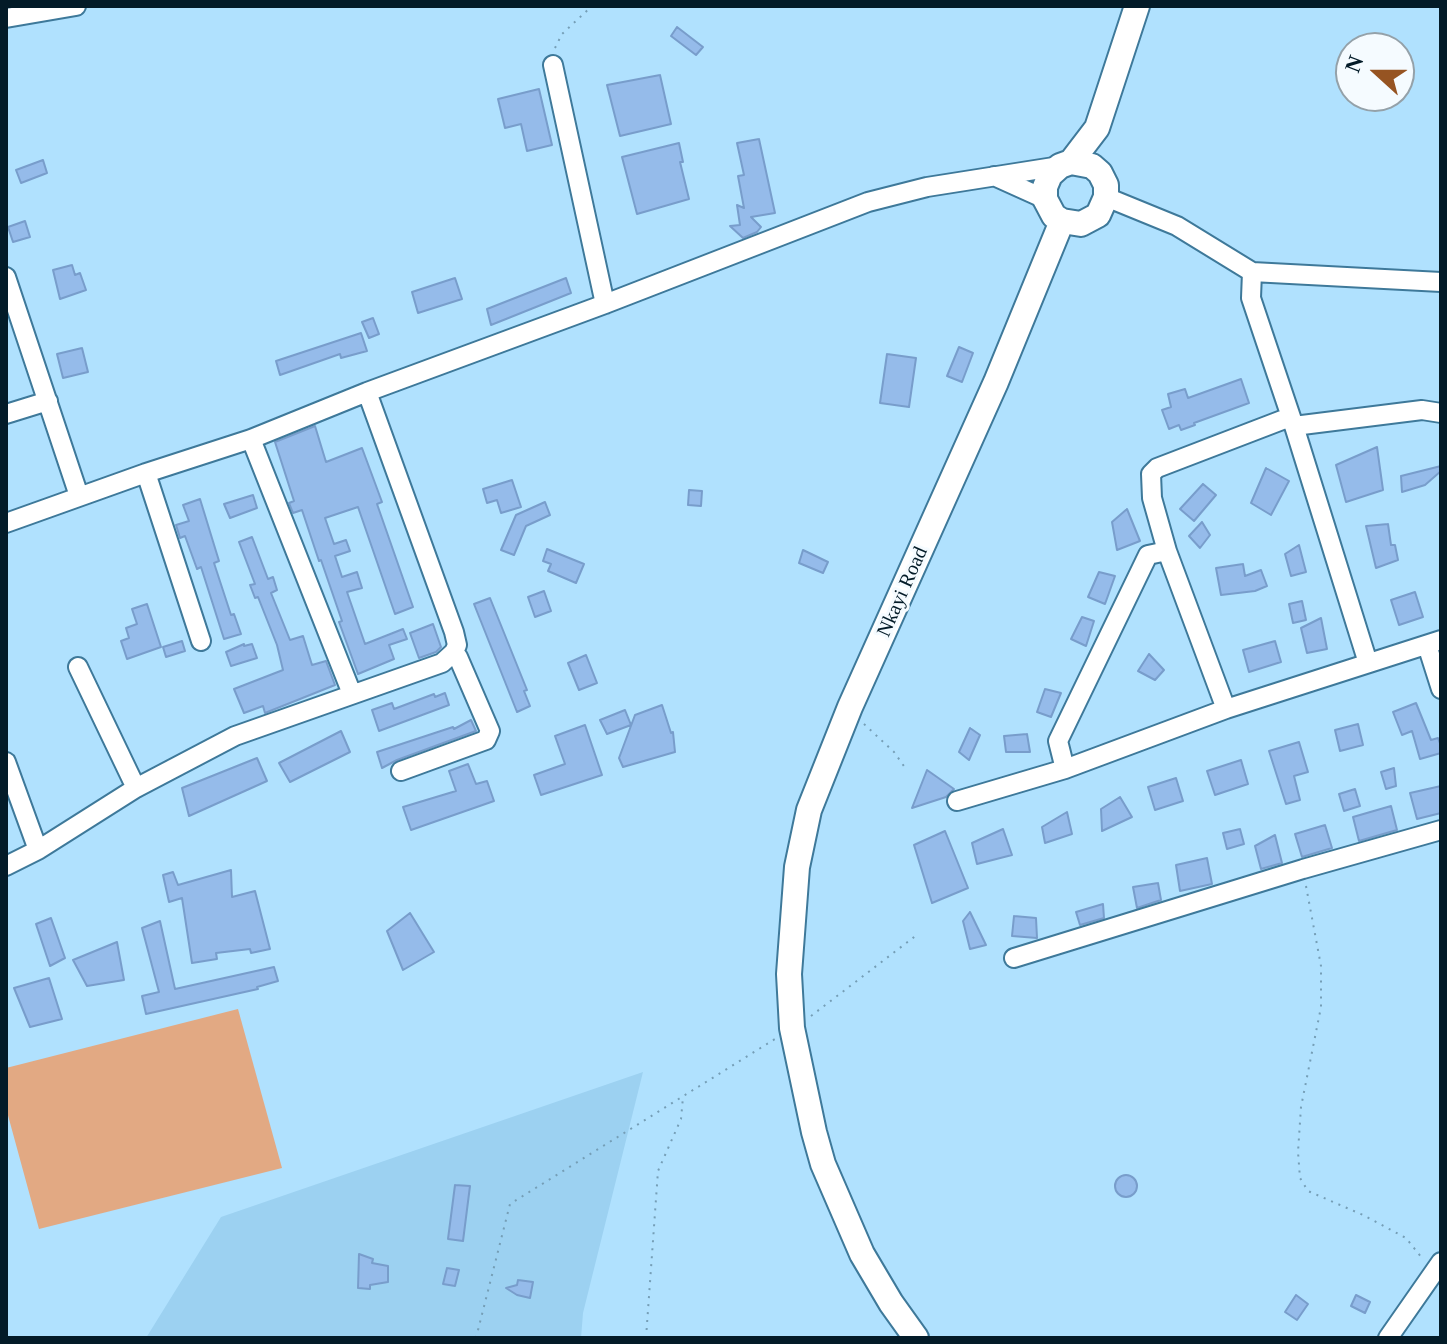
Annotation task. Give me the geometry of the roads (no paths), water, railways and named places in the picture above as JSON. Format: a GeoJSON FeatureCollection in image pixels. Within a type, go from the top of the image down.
{"type":"FeatureCollection","features":[{"type":"Feature","properties":{"kind":"main road"},"geometry":{"type":"LineString","coordinates":[[1097,128],[1065,164],[1050,175],[1045,187],[1045,199],[1054,216],[1062,221],[1081,224],[1098,215],[1106,197],[1106,185],[1100,173],[1097,128],[1137,6]]}},
{"type":"Feature","properties":{"kind":"main road"},"geometry":{"type":"LineString","coordinates":[[1065,164],[1082,162],[1100,173]]}},
{"type":"Feature","properties":{"kind":"main road","name":"Nkayi Road"},"geometry":{"type":"LineString","coordinates":[[916,1338],[862,1254],[823,1164],[804,1092],[792,1028],[789,974],[797,867],[809,810],[850,707],[996,382],[1062,221]]}},
{"type":"Feature","properties":{"kind":"street"},"geometry":{"type":"LineString","coordinates":[[6,18],[76,6]]}},
{"type":"Feature","properties":{"kind":"street"},"geometry":{"type":"LineString","coordinates":[[553,65],[605,304]]}},
{"type":"Feature","properties":{"kind":"street"},"geometry":{"type":"LineString","coordinates":[[6,523],[251,439],[868,202],[927,187],[1065,164]]}},
{"type":"Feature","properties":{"kind":"street"},"geometry":{"type":"LineString","coordinates":[[994,176],[1045,199]]}},
{"type":"Feature","properties":{"kind":"street"},"geometry":{"type":"LineString","coordinates":[[1106,197],[1177,226],[1252,272],[1441,282]]}},
{"type":"Feature","properties":{"kind":"street"},"geometry":{"type":"LineString","coordinates":[[1252,272],[1251,298],[1368,663]]}},
{"type":"Feature","properties":{"kind":"street"},"geometry":{"type":"LineString","coordinates":[[6,277],[79,496]]}},
{"type":"Feature","properties":{"kind":"street"},"geometry":{"type":"LineString","coordinates":[[6,866],[38,850],[136,788],[235,736],[442,663],[454,652],[457,645],[454,632],[367,392]]}},
{"type":"Feature","properties":{"kind":"street"},"geometry":{"type":"LineString","coordinates":[[6,414],[48,401]]}},
{"type":"Feature","properties":{"kind":"street"},"geometry":{"type":"LineString","coordinates":[[1226,709],[1167,551],[1150,487],[1151,474],[1157,468],[1292,421],[1422,410],[1441,413]]}},
{"type":"Feature","properties":{"kind":"street"},"geometry":{"type":"LineString","coordinates":[[251,439],[352,694]]}},
{"type":"Feature","properties":{"kind":"street"},"geometry":{"type":"LineString","coordinates":[[146,473],[201,641]]}},
{"type":"Feature","properties":{"kind":"street"},"geometry":{"type":"LineString","coordinates":[[1065,769],[1058,741],[1148,555],[1167,551]]}},
{"type":"Feature","properties":{"kind":"street"},"geometry":{"type":"LineString","coordinates":[[957,801],[1065,769],[1226,709],[1434,643],[1441,689]]}},
{"type":"Feature","properties":{"kind":"street"},"geometry":{"type":"LineString","coordinates":[[401,771],[486,740],[490,731],[454,652]]}},
{"type":"Feature","properties":{"kind":"street"},"geometry":{"type":"LineString","coordinates":[[78,667],[136,788]]}},
{"type":"Feature","properties":{"kind":"street"},"geometry":{"type":"LineString","coordinates":[[6,762],[38,850]]}},
{"type":"Feature","properties":{"kind":"street"},"geometry":{"type":"LineString","coordinates":[[1014,958],[1441,830]]}},
{"type":"Feature","properties":{"kind":"street"},"geometry":{"type":"LineString","coordinates":[[1388,1338],[1435,1269]]}}]}
